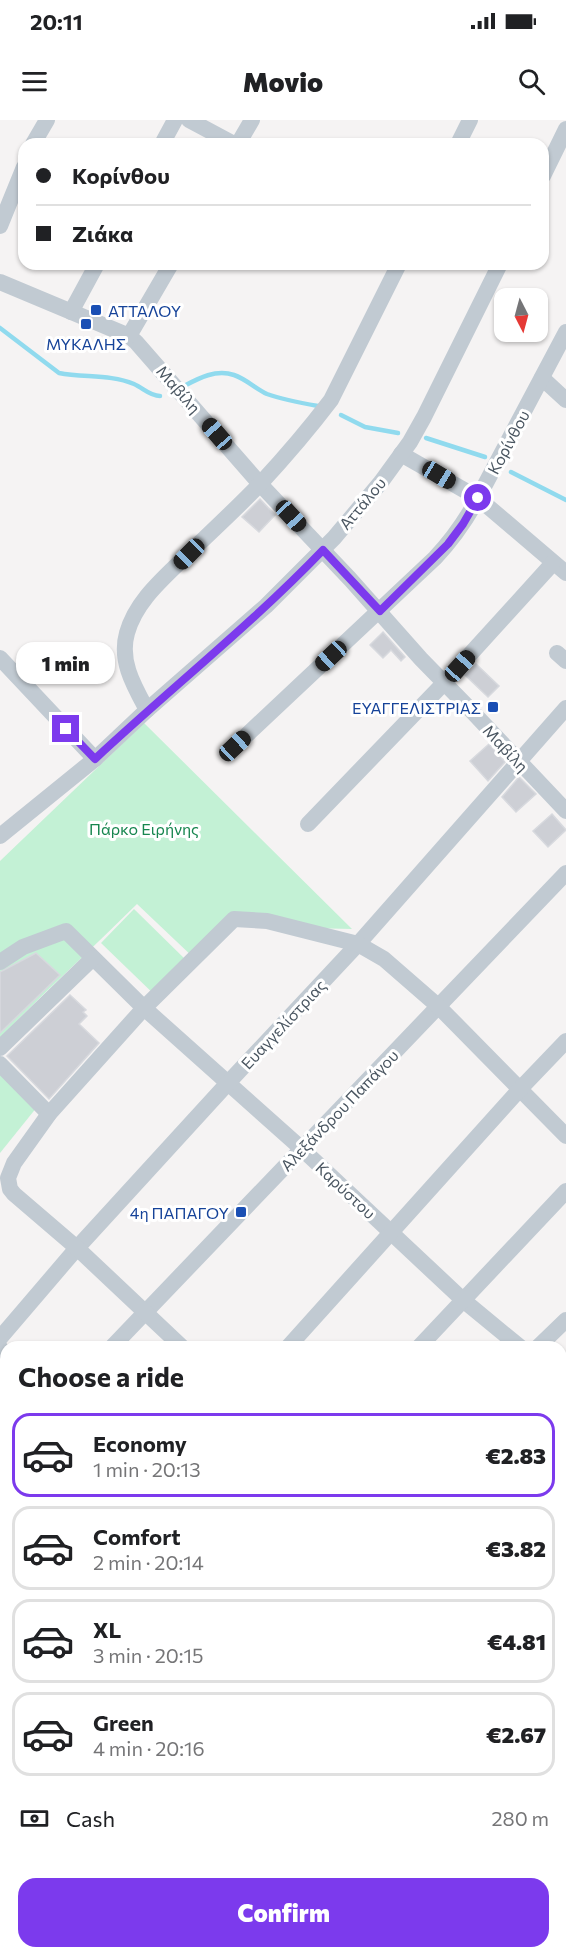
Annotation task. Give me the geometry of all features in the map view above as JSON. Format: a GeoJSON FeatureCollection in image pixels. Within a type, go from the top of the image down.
{"type":"FeatureCollection","features":[{"type":"Feature","properties":{"kind":"street"},"geometry":{"type":"LineString","coordinates":[[36,138],[47,120]]}},
{"type":"Feature","properties":{"kind":"street"},"geometry":{"type":"LineString","coordinates":[[165,138],[175,120]]}},
{"type":"Feature","properties":{"kind":"street"},"geometry":{"type":"LineString","coordinates":[[189,120],[224,138]]}},
{"type":"Feature","properties":{"kind":"street"},"geometry":{"type":"LineString","coordinates":[[240,138],[252,120]]}},
{"type":"Feature","properties":{"kind":"street"},"geometry":{"type":"LineString","coordinates":[[461,138],[470,120]]}},
{"type":"Feature","properties":{"kind":"street"},"geometry":{"type":"LineString","coordinates":[[549,164],[566,129]]}},
{"type":"Feature","properties":{"kind":"street"},"geometry":{"type":"LineString","coordinates":[[0,226],[18,182]]}},
{"type":"Feature","properties":{"kind":"street"},"geometry":{"type":"LineString","coordinates":[[71,312],[94,270]]}},
{"type":"Feature","properties":{"kind":"street"},"geometry":{"type":"LineString","coordinates":[[129,336],[168,270]]}},
{"type":"Feature","properties":{"kind":"street"},"geometry":{"type":"LineString","coordinates":[[147,710],[134,684],[125,658],[125,642],[131,621],[142,602],[260,484],[314,423],[331,400],[396,270]]}},
{"type":"Feature","properties":{"kind":"street","name":"Αττάλου"},"geometry":{"type":"LineString","coordinates":[[0,836],[95,759],[147,710],[266,606],[323,550],[381,482],[424,417],[497,270]]}},
{"type":"Feature","properties":{"kind":"street","name":"Μαβίλη"},"geometry":{"type":"LineString","coordinates":[[0,282],[129,336],[160,367],[260,484],[380,611],[421,659],[566,811]]}},
{"type":"Feature","properties":{"kind":"street","name":"Κορίνθου"},"geometry":{"type":"LineString","coordinates":[[235,746],[380,611],[448,544],[478,498],[566,332]]}},
{"type":"Feature","properties":{"kind":"street"},"geometry":{"type":"LineString","coordinates":[[542,378],[566,400]]}},
{"type":"Feature","properties":{"kind":"street"},"geometry":{"type":"LineString","coordinates":[[308,824],[559,568],[478,498],[401,454]]}},
{"type":"Feature","properties":{"kind":"street"},"geometry":{"type":"LineString","coordinates":[[3,669],[95,759]]}},
{"type":"Feature","properties":{"kind":"street","name":"Ευαγγελίστριας"},"geometry":{"type":"LineString","coordinates":[[0,1338],[77,1248],[358,944],[566,708]]}},
{"type":"Feature","properties":{"kind":"street","name":"Αλεξάνδρου Παπάγου"},"geometry":{"type":"LineString","coordinates":[[118,1341],[566,873]]}},
{"type":"Feature","properties":{"kind":"street"},"geometry":{"type":"LineString","coordinates":[[175,1341],[77,1248],[14,1194],[10,1189],[8,1178],[14,1163],[49,1114],[144,1008],[234,919],[267,921],[358,944],[384,959],[438,1006],[566,1136]]}},
{"type":"Feature","properties":{"kind":"street","name":"Καρύστου"},"geometry":{"type":"LineString","coordinates":[[0,962],[23,947],[66,931],[144,1008],[302,1149],[463,1300],[513,1341]]}},
{"type":"Feature","properties":{"kind":"street"},"geometry":{"type":"LineString","coordinates":[[0,1048],[93,958]]}},
{"type":"Feature","properties":{"kind":"street"},"geometry":{"type":"LineString","coordinates":[[293,1341],[566,1041]]}},
{"type":"Feature","properties":{"kind":"street"},"geometry":{"type":"LineString","coordinates":[[0,1064],[49,1114]]}},
{"type":"Feature","properties":{"kind":"street"},"geometry":{"type":"LineString","coordinates":[[425,1341],[566,1191]]}},
{"type":"Feature","properties":{"kind":"street"},"geometry":{"type":"LineString","coordinates":[[544,1341],[566,1320]]}},
{"type":"Feature","properties":{"kind":"green space","name":"Πάρκο Ειρήνης"},"geometry":{"type":"Polygon","coordinates":[[[144,723],[352,929],[228,926],[195,959],[137,904],[0,1038],[0,861],[144,723]]]}},
{"type":"Feature","properties":{"kind":"green space"},"geometry":{"type":"Polygon","coordinates":[[[134,909],[190,964],[160,1000],[101,943],[134,909]]]}},
{"type":"Feature","properties":{"kind":"green space"},"geometry":{"type":"Polygon","coordinates":[[[0,1073],[37,1107],[0,1153],[0,1073]]]}},
{"type":"Feature","properties":{"kind":"building"},"geometry":{"type":"Polygon","coordinates":[[[260,499],[275,515],[259,532],[242,517],[260,499]]]}},
{"type":"Feature","properties":{"kind":"building"},"geometry":{"type":"Polygon","coordinates":[[[383,632],[405,657],[401,661],[391,650],[383,658],[370,645],[383,632]]]}},
{"type":"Feature","properties":{"kind":"building"},"geometry":{"type":"Polygon","coordinates":[[[476,664],[499,686],[488,697],[465,675],[476,664]]]}},
{"type":"Feature","properties":{"kind":"building"},"geometry":{"type":"Polygon","coordinates":[[[489,744],[505,762],[488,781],[470,761],[489,744]]]}},
{"type":"Feature","properties":{"kind":"building"},"geometry":{"type":"Polygon","coordinates":[[[519,777],[536,794],[516,812],[502,797],[519,777]]]}},
{"type":"Feature","properties":{"kind":"building"},"geometry":{"type":"Polygon","coordinates":[[[552,814],[566,830],[548,847],[533,831],[552,814]]]}},
{"type":"Feature","properties":{"kind":"building"},"geometry":{"type":"Polygon","coordinates":[[[36,953],[60,975],[0,1033],[0,972],[36,953]]]}},
{"type":"Feature","properties":{"kind":"building"},"geometry":{"type":"Polygon","coordinates":[[[70,995],[86,1010],[83,1012],[87,1016],[79,1024],[99,1043],[49,1099],[7,1056],[70,995]]]}},
{"type":"Feature","properties":{"kind":"waterway"},"geometry":{"type":"LineString","coordinates":[[0,328],[59,373],[125,381],[153,395],[160,396]]}},
{"type":"Feature","properties":{"kind":"waterway"},"geometry":{"type":"LineString","coordinates":[[184,386],[208,375],[227,373],[243,379],[267,394],[318,406]]}},
{"type":"Feature","properties":{"kind":"waterway"},"geometry":{"type":"LineString","coordinates":[[341,415],[365,427],[398,433]]}},
{"type":"Feature","properties":{"kind":"waterway"},"geometry":{"type":"LineString","coordinates":[[426,438],[485,457]]}},
{"type":"Feature","properties":{"kind":"waterway"},"geometry":{"type":"LineString","coordinates":[[511,472],[566,500]]}},
{"type":"Feature","properties":{"kind":"place","name":"ΑΤΤΑΛΟΥ"},"geometry":{"type":"Point","coordinates":[96,310]}},
{"type":"Feature","properties":{"kind":"place","name":"ΜΥΚΑΛΗΣ"},"geometry":{"type":"Point","coordinates":[86,324]}},
{"type":"Feature","properties":{"kind":"place","name":"ΕΥΑΓΓΕΛΙΣΤΡΙΑΣ"},"geometry":{"type":"Point","coordinates":[493,707]}},
{"type":"Feature","properties":{"kind":"place","name":"4η ΠΑΠΑΓΟΥ"},"geometry":{"type":"Point","coordinates":[241,1212]}},
{"type":"Feature","properties":{"kind":"route"},"geometry":{"type":"LineString","coordinates":[[66,729],[95,759],[288,586],[323,550],[380,611],[448,544],[478,498]]}}]}
